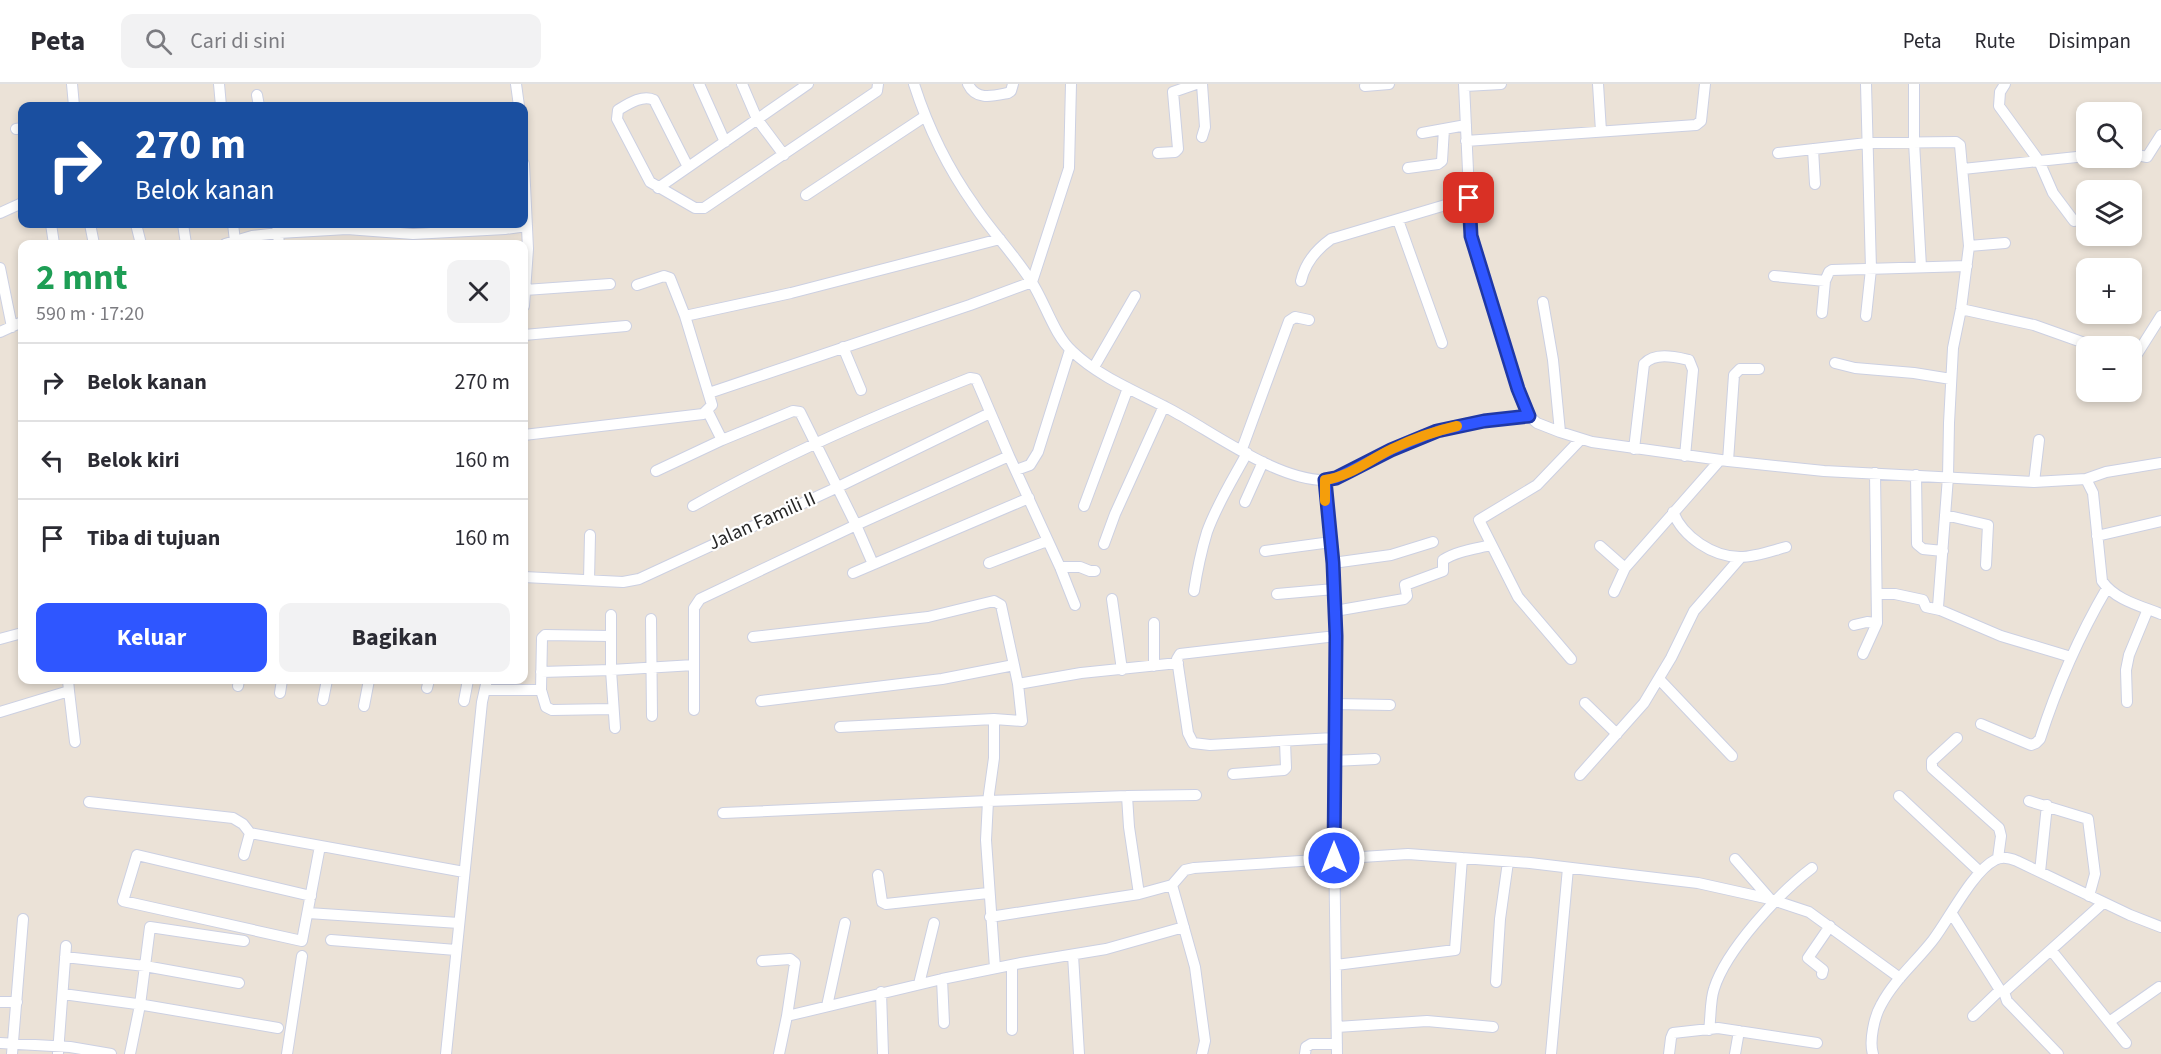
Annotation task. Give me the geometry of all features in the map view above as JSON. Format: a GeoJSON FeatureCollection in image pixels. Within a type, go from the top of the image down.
{"type":"FeatureCollection","features":[{"type":"Feature","properties":{"kind":"street"},"geometry":{"type":"LineString","coordinates":[[72,84],[74,102]]}},
{"type":"Feature","properties":{"kind":"street"},"geometry":{"type":"LineString","coordinates":[[219,84],[221,102]]}},
{"type":"Feature","properties":{"kind":"street"},"geometry":{"type":"LineString","coordinates":[[516,84],[518,102]]}},
{"type":"Feature","properties":{"kind":"street"},"geometry":{"type":"LineString","coordinates":[[699,84],[725,142]]}},
{"type":"Feature","properties":{"kind":"street"},"geometry":{"type":"LineString","coordinates":[[742,84],[757,119],[784,155]]}},
{"type":"Feature","properties":{"kind":"street"},"geometry":{"type":"LineString","coordinates":[[688,167],[654,100],[643,98],[618,110],[617,118],[650,182],[695,208],[704,208],[877,91],[878,84]]}},
{"type":"Feature","properties":{"kind":"street"},"geometry":{"type":"LineString","coordinates":[[914,84],[924,117],[952,172],[974,206],[1032,282],[1070,350],[1128,388],[1263,462],[1292,474],[1325,480],[1336,478],[1391,450],[1437,431],[1484,421],[1529,416]]}},
{"type":"Feature","properties":{"kind":"street"},"geometry":{"type":"LineString","coordinates":[[968,84],[974,94],[980,96],[1008,93],[1013,84]]}},
{"type":"Feature","properties":{"kind":"street"},"geometry":{"type":"LineString","coordinates":[[1032,282],[1069,168],[1071,84]]}},
{"type":"Feature","properties":{"kind":"street"},"geometry":{"type":"LineString","coordinates":[[1158,153],[1174,152],[1178,149],[1173,92],[1196,84]]}},
{"type":"Feature","properties":{"kind":"street"},"geometry":{"type":"LineString","coordinates":[[1202,84],[1205,127],[1202,137]]}},
{"type":"Feature","properties":{"kind":"street"},"geometry":{"type":"LineString","coordinates":[[1365,86],[1389,84]]}},
{"type":"Feature","properties":{"kind":"street"},"geometry":{"type":"LineString","coordinates":[[1501,84],[1465,85],[1471,236],[1518,389],[1529,416],[1537,423],[1581,439],[1634,449],[1824,471],[2034,482],[2086,479],[2106,472],[2161,463]]}},
{"type":"Feature","properties":{"kind":"street"},"geometry":{"type":"LineString","coordinates":[[1598,84],[1601,131]]}},
{"type":"Feature","properties":{"kind":"street"},"geometry":{"type":"LineString","coordinates":[[1466,141],[1696,125],[1701,121],[1705,84]]}},
{"type":"Feature","properties":{"kind":"street"},"geometry":{"type":"LineString","coordinates":[[1866,84],[1871,269],[1866,316]]}},
{"type":"Feature","properties":{"kind":"street"},"geometry":{"type":"LineString","coordinates":[[1914,84],[1914,142],[1921,267]]}},
{"type":"Feature","properties":{"kind":"street"},"geometry":{"type":"LineString","coordinates":[[2005,84],[2000,92],[1999,106],[2039,161],[2053,193],[2074,220]]}},
{"type":"Feature","properties":{"kind":"street"},"geometry":{"type":"LineString","coordinates":[[658,188],[802,86]]}},
{"type":"Feature","properties":{"kind":"street"},"geometry":{"type":"LineString","coordinates":[[257,95],[258,102]]}},
{"type":"Feature","properties":{"kind":"street"},"geometry":{"type":"LineString","coordinates":[[806,195],[924,117]]}},
{"type":"Feature","properties":{"kind":"street"},"geometry":{"type":"LineString","coordinates":[[1422,133],[1466,125]]}},
{"type":"Feature","properties":{"kind":"street"},"geometry":{"type":"LineString","coordinates":[[1408,168],[1438,164],[1442,161],[1444,129]]}},
{"type":"Feature","properties":{"kind":"street"},"geometry":{"type":"LineString","coordinates":[[2142,156],[2147,157],[2161,135]]}},
{"type":"Feature","properties":{"kind":"street"},"geometry":{"type":"LineString","coordinates":[[1778,153],[1867,143],[1959,144],[1968,246],[1961,309],[1953,348],[1946,515],[1937,603],[1940,610]]}},
{"type":"Feature","properties":{"kind":"street"},"geometry":{"type":"LineString","coordinates":[[1813,149],[1815,184]]}},
{"type":"Feature","properties":{"kind":"street"},"geometry":{"type":"LineString","coordinates":[[1963,169],[2076,157]]}},
{"type":"Feature","properties":{"kind":"street"},"geometry":{"type":"LineString","coordinates":[[1301,280],[1312,258],[1321,246],[1331,239],[1469,198]]}},
{"type":"Feature","properties":{"kind":"street"},"geometry":{"type":"LineString","coordinates":[[0,213],[18,205]]}},
{"type":"Feature","properties":{"kind":"street"},"geometry":{"type":"LineString","coordinates":[[1398,220],[1442,343]]}},
{"type":"Feature","properties":{"kind":"street"},"geometry":{"type":"LineString","coordinates":[[239,240],[252,236],[321,228]]}},
{"type":"Feature","properties":{"kind":"street"},"geometry":{"type":"LineString","coordinates":[[338,228],[359,228]]}},
{"type":"Feature","properties":{"kind":"street"},"geometry":{"type":"LineString","coordinates":[[374,228],[413,239],[512,228]]}},
{"type":"Feature","properties":{"kind":"street"},"geometry":{"type":"LineString","coordinates":[[684,316],[791,293],[1000,239]]}},
{"type":"Feature","properties":{"kind":"street"},"geometry":{"type":"LineString","coordinates":[[1968,246],[2005,243]]}},
{"type":"Feature","properties":{"kind":"street"},"geometry":{"type":"LineString","coordinates":[[1822,313],[1825,280],[1832,270],[1967,266]]}},
{"type":"Feature","properties":{"kind":"street"},"geometry":{"type":"LineString","coordinates":[[0,268],[17,325],[0,332]]}},
{"type":"Feature","properties":{"kind":"street"},"geometry":{"type":"LineString","coordinates":[[528,435],[694,416],[708,412],[712,405],[709,393],[670,278],[664,276],[637,285]]}},
{"type":"Feature","properties":{"kind":"street"},"geometry":{"type":"LineString","coordinates":[[1774,276],[1825,280]]}},
{"type":"Feature","properties":{"kind":"street"},"geometry":{"type":"LineString","coordinates":[[709,393],[1032,282]]}},
{"type":"Feature","properties":{"kind":"street"},"geometry":{"type":"LineString","coordinates":[[528,290],[610,284]]}},
{"type":"Feature","properties":{"kind":"street"},"geometry":{"type":"LineString","coordinates":[[1094,367],[1135,296]]}},
{"type":"Feature","properties":{"kind":"street"},"geometry":{"type":"LineString","coordinates":[[1542,302],[1553,360],[1560,432]]}},
{"type":"Feature","properties":{"kind":"street"},"geometry":{"type":"LineString","coordinates":[[1961,309],[2034,325],[2076,340]]}},
{"type":"Feature","properties":{"kind":"street"},"geometry":{"type":"LineString","coordinates":[[2142,346],[2161,316]]}},
{"type":"Feature","properties":{"kind":"street"},"geometry":{"type":"LineString","coordinates":[[1194,591],[1208,531],[1244,451],[1289,321],[1295,317],[1309,320]]}},
{"type":"Feature","properties":{"kind":"street"},"geometry":{"type":"LineString","coordinates":[[528,335],[626,326]]}},
{"type":"Feature","properties":{"kind":"street"},"geometry":{"type":"LineString","coordinates":[[843,347],[861,390]]}},
{"type":"Feature","properties":{"kind":"street"},"geometry":{"type":"LineString","coordinates":[[1016,470],[1030,465],[1038,452],[1070,350]]}},
{"type":"Feature","properties":{"kind":"street"},"geometry":{"type":"LineString","coordinates":[[1634,449],[1644,364],[1652,358],[1671,357],[1689,360],[1693,370],[1685,456]]}},
{"type":"Feature","properties":{"kind":"street"},"geometry":{"type":"LineString","coordinates":[[1835,363],[1855,368],[1951,379]]}},
{"type":"Feature","properties":{"kind":"street"},"geometry":{"type":"LineString","coordinates":[[1614,592],[1625,568],[1724,460],[1734,375],[1740,369],[1759,369]]}},
{"type":"Feature","properties":{"kind":"street"},"geometry":{"type":"LineString","coordinates":[[693,506],[727,486],[893,408],[970,378],[976,379],[1075,605]]}},
{"type":"Feature","properties":{"kind":"street"},"geometry":{"type":"LineString","coordinates":[[1084,506],[1128,388]]}},
{"type":"Feature","properties":{"kind":"street"},"geometry":{"type":"LineString","coordinates":[[1104,544],[1115,514],[1164,406]]}},
{"type":"Feature","properties":{"kind":"street"},"geometry":{"type":"LineString","coordinates":[[656,471],[722,440],[796,411],[800,412],[873,564]]}},
{"type":"Feature","properties":{"kind":"street"},"geometry":{"type":"LineString","coordinates":[[708,412],[722,440]]}},
{"type":"Feature","properties":{"kind":"street","name":"Jalan Famili II"},"geometry":{"type":"LineString","coordinates":[[528,577],[623,582],[639,579],[838,487],[990,413]]}},
{"type":"Feature","properties":{"kind":"street"},"geometry":{"type":"LineString","coordinates":[[1571,659],[1518,597],[1479,523],[1480,518],[1537,485],[1581,439]]}},
{"type":"Feature","properties":{"kind":"street"},"geometry":{"type":"LineString","coordinates":[[2034,482],[2039,440]]}},
{"type":"Feature","properties":{"kind":"street"},"geometry":{"type":"LineString","coordinates":[[694,710],[694,608],[700,599],[1009,456]]}},
{"type":"Feature","properties":{"kind":"street"},"geometry":{"type":"LineString","coordinates":[[1245,502],[1263,462]]}},
{"type":"Feature","properties":{"kind":"street"},"geometry":{"type":"LineString","coordinates":[[1863,654],[1877,623],[1875,473]]}},
{"type":"Feature","properties":{"kind":"street"},"geometry":{"type":"LineString","coordinates":[[1916,475],[1917,544],[1923,549],[1943,551]]}},
{"type":"Feature","properties":{"kind":"street"},"geometry":{"type":"LineString","coordinates":[[2086,479],[2093,493],[2102,581],[2107,588],[2122,598],[2161,614]]}},
{"type":"Feature","properties":{"kind":"street"},"geometry":{"type":"LineString","coordinates":[[1305,1054],[1306,1047],[1311,1044],[1337,1049],[1333,761],[1336,636],[1333,563],[1325,480]]}},
{"type":"Feature","properties":{"kind":"street"},"geometry":{"type":"LineString","coordinates":[[853,573],[1029,498]]}},
{"type":"Feature","properties":{"kind":"street"},"geometry":{"type":"LineString","coordinates":[[1674,512],[1680,526],[1707,548],[1731,556],[1741,557],[1786,548]]}},
{"type":"Feature","properties":{"kind":"street"},"geometry":{"type":"LineString","coordinates":[[1946,515],[1988,525],[1986,565]]}},
{"type":"Feature","properties":{"kind":"street"},"geometry":{"type":"LineString","coordinates":[[2097,536],[2161,521]]}},
{"type":"Feature","properties":{"kind":"street"},"geometry":{"type":"LineString","coordinates":[[589,580],[590,535]]}},
{"type":"Feature","properties":{"kind":"street"},"geometry":{"type":"LineString","coordinates":[[989,563],[1047,541]]}},
{"type":"Feature","properties":{"kind":"street"},"geometry":{"type":"LineString","coordinates":[[1265,551],[1331,542]]}},
{"type":"Feature","properties":{"kind":"street"},"geometry":{"type":"LineString","coordinates":[[1333,563],[1391,555],[1434,542]]}},
{"type":"Feature","properties":{"kind":"street"},"geometry":{"type":"LineString","coordinates":[[1335,611],[1404,599],[1407,596],[1405,585],[1443,571],[1443,560],[1446,558],[1491,545]]}},
{"type":"Feature","properties":{"kind":"street"},"geometry":{"type":"LineString","coordinates":[[1600,546],[1625,568]]}},
{"type":"Feature","properties":{"kind":"street"},"geometry":{"type":"LineString","coordinates":[[1580,776],[1644,703],[1694,611],[1741,557]]}},
{"type":"Feature","properties":{"kind":"street"},"geometry":{"type":"LineString","coordinates":[[1060,567],[1080,567],[1095,571]]}},
{"type":"Feature","properties":{"kind":"street"},"geometry":{"type":"LineString","coordinates":[[1982,724],[2031,745],[2040,739],[2050,705],[2071,657],[2084,628],[2107,588]]}},
{"type":"Feature","properties":{"kind":"street"},"geometry":{"type":"LineString","coordinates":[[1277,594],[1334,589]]}},
{"type":"Feature","properties":{"kind":"street"},"geometry":{"type":"LineString","coordinates":[[1877,594],[1895,594],[1923,600],[1926,607],[1940,610],[2001,636],[2071,657]]}},
{"type":"Feature","properties":{"kind":"street"},"geometry":{"type":"LineString","coordinates":[[1112,599],[1122,670]]}},
{"type":"Feature","properties":{"kind":"street"},"geometry":{"type":"LineString","coordinates":[[753,637],[928,616],[994,602],[1000,605],[1018,684],[1022,721],[993,719],[840,727]]}},
{"type":"Feature","properties":{"kind":"street"},"geometry":{"type":"LineString","coordinates":[[2127,702],[2128,656],[2148,609]]}},
{"type":"Feature","properties":{"kind":"street"},"geometry":{"type":"LineString","coordinates":[[611,615],[611,670],[615,728]]}},
{"type":"Feature","properties":{"kind":"street"},"geometry":{"type":"LineString","coordinates":[[651,619],[652,716]]}},
{"type":"Feature","properties":{"kind":"street"},"geometry":{"type":"LineString","coordinates":[[1854,625],[1867,622],[1877,623]]}},
{"type":"Feature","properties":{"kind":"street"},"geometry":{"type":"LineString","coordinates":[[1154,623],[1154,666]]}},
{"type":"Feature","properties":{"kind":"street"},"geometry":{"type":"LineString","coordinates":[[0,639],[18,634]]}},
{"type":"Feature","properties":{"kind":"street"},"geometry":{"type":"LineString","coordinates":[[610,636],[545,635],[542,638],[541,690],[546,706],[552,710],[613,709]]}},
{"type":"Feature","properties":{"kind":"street"},"geometry":{"type":"LineString","coordinates":[[1334,738],[1204,745],[1193,743],[1188,733],[1178,656],[1336,636]]}},
{"type":"Feature","properties":{"kind":"street"},"geometry":{"type":"LineString","coordinates":[[1018,684],[1081,673],[1178,663]]}},
{"type":"Feature","properties":{"kind":"street"},"geometry":{"type":"LineString","coordinates":[[541,672],[694,665]]}},
{"type":"Feature","properties":{"kind":"street"},"geometry":{"type":"LineString","coordinates":[[761,701],[942,680],[1014,665]]}},
{"type":"Feature","properties":{"kind":"street"},"geometry":{"type":"LineString","coordinates":[[1659,679],[1732,756]]}},
{"type":"Feature","properties":{"kind":"street"},"geometry":{"type":"LineString","coordinates":[[280,693],[281,684]]}},
{"type":"Feature","properties":{"kind":"street"},"geometry":{"type":"LineString","coordinates":[[323,699],[326,684]]}},
{"type":"Feature","properties":{"kind":"street"},"geometry":{"type":"LineString","coordinates":[[364,706],[368,684]]}},
{"type":"Feature","properties":{"kind":"street"},"geometry":{"type":"LineString","coordinates":[[464,701],[467,684]]}},
{"type":"Feature","properties":{"kind":"street"},"geometry":{"type":"LineString","coordinates":[[0,712],[68,685],[75,742]]}},
{"type":"Feature","properties":{"kind":"street"},"geometry":{"type":"LineString","coordinates":[[446,1054],[482,702],[486,685],[541,690]]}},
{"type":"Feature","properties":{"kind":"street"},"geometry":{"type":"LineString","coordinates":[[1585,703],[1617,734]]}},
{"type":"Feature","properties":{"kind":"street"},"geometry":{"type":"LineString","coordinates":[[1335,704],[1390,705]]}},
{"type":"Feature","properties":{"kind":"street"},"geometry":{"type":"LineString","coordinates":[[993,719],[994,758],[986,840],[995,968]]}},
{"type":"Feature","properties":{"kind":"street"},"geometry":{"type":"LineString","coordinates":[[1957,738],[1932,761],[1932,768],[1999,828],[2001,836],[1998,858]]}},
{"type":"Feature","properties":{"kind":"street"},"geometry":{"type":"LineString","coordinates":[[1233,774],[1284,770],[1286,768],[1285,741]]}},
{"type":"Feature","properties":{"kind":"street"},"geometry":{"type":"LineString","coordinates":[[1333,761],[1375,759]]}},
{"type":"Feature","properties":{"kind":"street"},"geometry":{"type":"LineString","coordinates":[[723,813],[988,801],[1196,795]]}},
{"type":"Feature","properties":{"kind":"street"},"geometry":{"type":"LineString","coordinates":[[1127,796],[1139,894]]}},
{"type":"Feature","properties":{"kind":"street"},"geometry":{"type":"LineString","coordinates":[[1899,796],[1980,872]]}},
{"type":"Feature","properties":{"kind":"street"},"geometry":{"type":"LineString","coordinates":[[2029,801],[2088,819],[2095,874],[2089,896]]}},
{"type":"Feature","properties":{"kind":"street"},"geometry":{"type":"LineString","coordinates":[[89,802],[233,818],[243,824],[250,833],[464,872]]}},
{"type":"Feature","properties":{"kind":"street"},"geometry":{"type":"LineString","coordinates":[[2040,872],[2047,805]]}},
{"type":"Feature","properties":{"kind":"street"},"geometry":{"type":"LineString","coordinates":[[244,855],[250,833]]}},
{"type":"Feature","properties":{"kind":"street"},"geometry":{"type":"LineString","coordinates":[[311,896],[137,855],[123,901],[302,941],[308,913],[320,846]]}},
{"type":"Feature","properties":{"kind":"street"},"geometry":{"type":"LineString","coordinates":[[990,917],[1139,894],[1172,885],[1185,870],[1194,868],[1408,854],[1508,861],[1698,883],[1772,900],[1809,912],[1900,978]]}},
{"type":"Feature","properties":{"kind":"street"},"geometry":{"type":"LineString","coordinates":[[1336,965],[1455,950],[1462,858]]}},
{"type":"Feature","properties":{"kind":"street"},"geometry":{"type":"LineString","coordinates":[[1736,858],[1772,900]]}},
{"type":"Feature","properties":{"kind":"street"},"geometry":{"type":"LineString","coordinates":[[1873,1054],[1876,1015],[1882,1003],[1932,941],[1980,872],[1998,858],[2017,861],[2103,903],[2161,927]]}},
{"type":"Feature","properties":{"kind":"street"},"geometry":{"type":"LineString","coordinates":[[1496,982],[1500,919],[1508,861]]}},
{"type":"Feature","properties":{"kind":"street"},"geometry":{"type":"LineString","coordinates":[[1551,1054],[1568,868]]}},
{"type":"Feature","properties":{"kind":"street"},"geometry":{"type":"LineString","coordinates":[[1710,1030],[1713,991],[1723,966],[1772,900],[1812,868]]}},
{"type":"Feature","properties":{"kind":"street"},"geometry":{"type":"LineString","coordinates":[[878,875],[882,902],[886,904],[988,893]]}},
{"type":"Feature","properties":{"kind":"street"},"geometry":{"type":"LineString","coordinates":[[1172,885],[1191,947],[1205,1041],[1202,1054]]}},
{"type":"Feature","properties":{"kind":"street"},"geometry":{"type":"LineString","coordinates":[[1973,1016],[2103,903]]}},
{"type":"Feature","properties":{"kind":"street"},"geometry":{"type":"LineString","coordinates":[[308,913],[459,923]]}},
{"type":"Feature","properties":{"kind":"street"},"geometry":{"type":"LineString","coordinates":[[1952,914],[2007,1001],[2058,1054]]}},
{"type":"Feature","properties":{"kind":"street"},"geometry":{"type":"LineString","coordinates":[[12,1049],[23,919]]}},
{"type":"Feature","properties":{"kind":"street"},"geometry":{"type":"LineString","coordinates":[[827,1006],[845,923]]}},
{"type":"Feature","properties":{"kind":"street"},"geometry":{"type":"LineString","coordinates":[[919,984],[934,923]]}},
{"type":"Feature","properties":{"kind":"street"},"geometry":{"type":"LineString","coordinates":[[130,1054],[140,1005],[150,927],[244,941]]}},
{"type":"Feature","properties":{"kind":"street"},"geometry":{"type":"LineString","coordinates":[[787,1016],[881,992],[1106,948],[1184,927]]}},
{"type":"Feature","properties":{"kind":"street"},"geometry":{"type":"LineString","coordinates":[[1822,974],[1823,970],[1808,958],[1830,927]]}},
{"type":"Feature","properties":{"kind":"street"},"geometry":{"type":"LineString","coordinates":[[331,940],[456,950]]}},
{"type":"Feature","properties":{"kind":"street"},"geometry":{"type":"LineString","coordinates":[[2051,950],[2126,1043]]}},
{"type":"Feature","properties":{"kind":"street"},"geometry":{"type":"LineString","coordinates":[[58,1050],[66,951],[239,982]]}},
{"type":"Feature","properties":{"kind":"street"},"geometry":{"type":"LineString","coordinates":[[1073,955],[1079,1054]]}},
{"type":"Feature","properties":{"kind":"street"},"geometry":{"type":"LineString","coordinates":[[287,1054],[302,956]]}},
{"type":"Feature","properties":{"kind":"street"},"geometry":{"type":"LineString","coordinates":[[762,961],[790,959],[795,963],[779,1054]]}},
{"type":"Feature","properties":{"kind":"street"},"geometry":{"type":"LineString","coordinates":[[1012,965],[1012,1030]]}},
{"type":"Feature","properties":{"kind":"street"},"geometry":{"type":"LineString","coordinates":[[942,979],[944,1023]]}},
{"type":"Feature","properties":{"kind":"street"},"geometry":{"type":"LineString","coordinates":[[2109,1022],[2159,987]]}},
{"type":"Feature","properties":{"kind":"street"},"geometry":{"type":"LineString","coordinates":[[881,992],[883,1054]]}},
{"type":"Feature","properties":{"kind":"street"},"geometry":{"type":"LineString","coordinates":[[63,994],[278,1028]]}},
{"type":"Feature","properties":{"kind":"street"},"geometry":{"type":"LineString","coordinates":[[0,1002],[17,1002]]}},
{"type":"Feature","properties":{"kind":"street"},"geometry":{"type":"LineString","coordinates":[[1336,1028],[1427,1021],[1493,1027]]}},
{"type":"Feature","properties":{"kind":"street"},"geometry":{"type":"LineString","coordinates":[[1669,1054],[1673,1033],[1718,1028],[1816,1043]]}},
{"type":"Feature","properties":{"kind":"street"},"geometry":{"type":"LineString","coordinates":[[1735,1054],[1739,1031]]}},
{"type":"Feature","properties":{"kind":"street"},"geometry":{"type":"LineString","coordinates":[[0,1043],[12,1049],[111,1054]]}},
{"type":"Feature","properties":{"kind":"slow traffic"},"geometry":{"type":"LineString","coordinates":[[1325,501],[1325,480],[1346,474],[1419,438],[1457,426]]}},
{"type":"Feature","properties":{"kind":"route"},"geometry":{"type":"LineString","coordinates":[[1334,858],[1333,767],[1336,636],[1333,563],[1325,480],[1336,478],[1391,450],[1437,431],[1484,421],[1529,416],[1518,389],[1471,236],[1469,198]]}}]}
